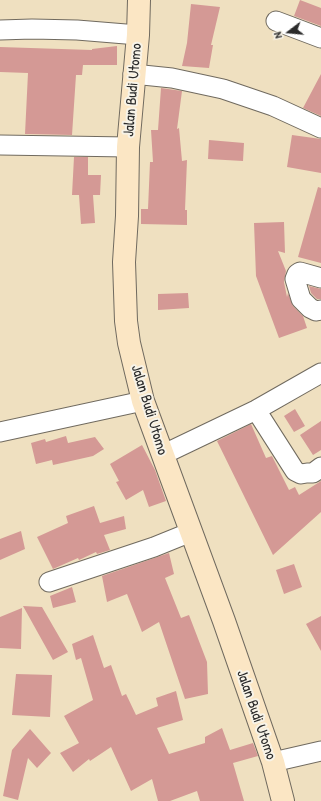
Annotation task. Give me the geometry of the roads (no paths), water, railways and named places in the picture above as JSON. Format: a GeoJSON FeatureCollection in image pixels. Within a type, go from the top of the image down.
{"type":"FeatureCollection","features":[{"type":"Feature","properties":{"kind":"main road","name":"Jalan Budi Utomo"},"geometry":{"type":"LineString","coordinates":[[139,0],[138,35],[133,74],[128,147],[127,216],[124,262],[124,298],[129,343],[143,401],[224,621],[273,762],[283,801]]}},
{"type":"Feature","properties":{"kind":"street"},"geometry":{"type":"LineString","coordinates":[[276,21],[321,38]]}},
{"type":"Feature","properties":{"kind":"street"},"geometry":{"type":"LineString","coordinates":[[0,30],[77,30],[138,35]]}},
{"type":"Feature","properties":{"kind":"street"},"geometry":{"type":"LineString","coordinates":[[133,74],[172,78],[223,89],[273,106],[321,128]]}},
{"type":"Feature","properties":{"kind":"street"},"geometry":{"type":"LineString","coordinates":[[0,145],[128,147]]}},
{"type":"Feature","properties":{"kind":"street"},"geometry":{"type":"LineString","coordinates":[[321,278],[300,272],[297,274],[295,279],[301,299],[310,308],[316,311],[321,310]]}},
{"type":"Feature","properties":{"kind":"street"},"geometry":{"type":"LineString","coordinates":[[162,455],[256,410],[321,373]]}},
{"type":"Feature","properties":{"kind":"street"},"geometry":{"type":"LineString","coordinates":[[0,432],[143,401]]}},
{"type":"Feature","properties":{"kind":"street"},"geometry":{"type":"LineString","coordinates":[[256,410],[294,471],[301,474],[307,474],[313,473],[321,467]]}},
{"type":"Feature","properties":{"kind":"street"},"geometry":{"type":"LineString","coordinates":[[48,582],[154,547],[191,532]]}},
{"type":"Feature","properties":{"kind":"street"},"geometry":{"type":"LineString","coordinates":[[273,762],[321,751]]}}]}
